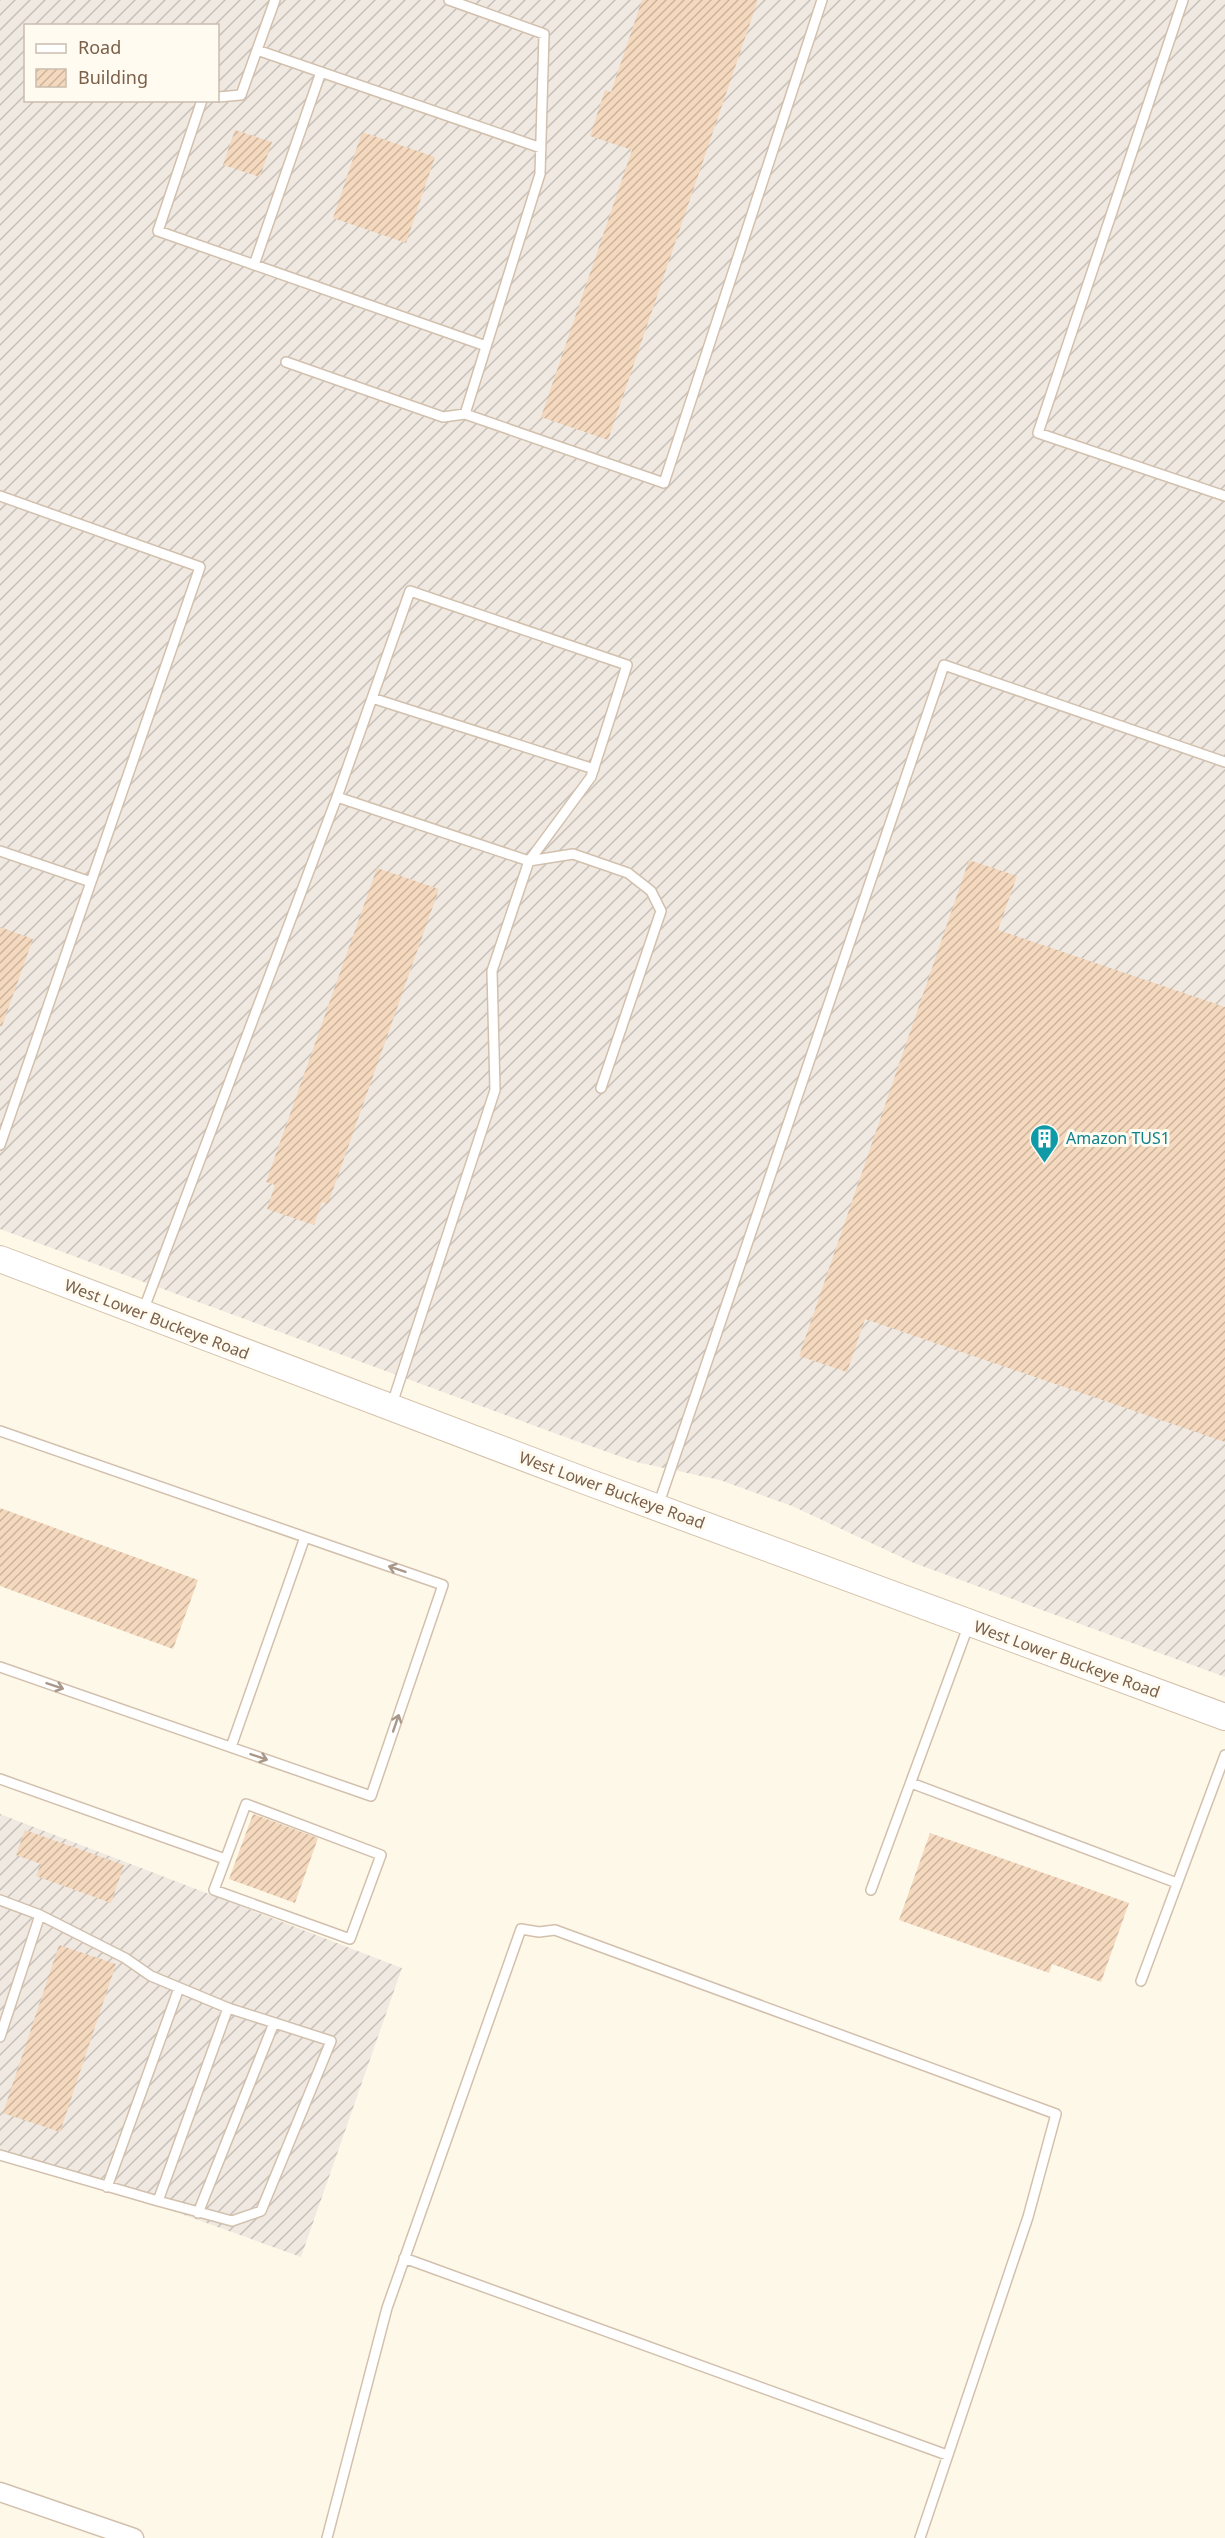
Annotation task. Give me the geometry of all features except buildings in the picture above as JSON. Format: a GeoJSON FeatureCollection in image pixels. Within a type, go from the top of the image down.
{"type":"FeatureCollection","features":[{"type":"Feature","properties":{"kind":"main road","name":"West Lower Buckeye Road"},"geometry":{"type":"LineString","coordinates":[[0,1259],[657,1508],[1225,1717]]}},
{"type":"Feature","properties":{"kind":"street"},"geometry":{"type":"LineString","coordinates":[[0,2492],[134,2538]]}},
{"type":"Feature","properties":{"kind":"lane"},"geometry":{"type":"LineString","coordinates":[[219,97],[241,95],[275,0]]}},
{"type":"Feature","properties":{"kind":"lane"},"geometry":{"type":"LineString","coordinates":[[449,0],[544,34],[540,174],[465,414]]}},
{"type":"Feature","properties":{"kind":"lane"},"geometry":{"type":"LineString","coordinates":[[286,362],[443,417],[465,414],[664,483],[822,0]]}},
{"type":"Feature","properties":{"kind":"lane"},"geometry":{"type":"LineString","coordinates":[[1183,0],[1038,433],[1225,496]]}},
{"type":"Feature","properties":{"kind":"lane"},"geometry":{"type":"LineString","coordinates":[[257,50],[541,148]]}},
{"type":"Feature","properties":{"kind":"lane"},"geometry":{"type":"LineString","coordinates":[[254,265],[321,72]]}},
{"type":"Feature","properties":{"kind":"lane"},"geometry":{"type":"LineString","coordinates":[[201,102],[158,231],[486,346]]}},
{"type":"Feature","properties":{"kind":"lane"},"geometry":{"type":"LineString","coordinates":[[0,496],[200,567],[0,1145]]}},
{"type":"Feature","properties":{"kind":"lane"},"geometry":{"type":"LineString","coordinates":[[142,1313],[337,796],[410,591],[627,665],[591,777],[529,861],[492,971],[495,1090],[391,1407]]}},
{"type":"Feature","properties":{"kind":"lane"},"geometry":{"type":"LineString","coordinates":[[657,1508],[944,665],[1225,762]]}},
{"type":"Feature","properties":{"kind":"lane"},"geometry":{"type":"LineString","coordinates":[[372,698],[594,769]]}},
{"type":"Feature","properties":{"kind":"lane"},"geometry":{"type":"LineString","coordinates":[[337,796],[529,861],[573,854],[628,873],[651,891],[661,911],[601,1088]]}},
{"type":"Feature","properties":{"kind":"lane"},"geometry":{"type":"LineString","coordinates":[[0,850],[91,882]]}},
{"type":"Feature","properties":{"kind":"lane"},"geometry":{"type":"LineString","coordinates":[[0,1431],[443,1585],[371,1796],[0,1667]]}},
{"type":"Feature","properties":{"kind":"lane"},"geometry":{"type":"LineString","coordinates":[[231,1747],[305,1537]]}},
{"type":"Feature","properties":{"kind":"lane"},"geometry":{"type":"LineString","coordinates":[[871,1890],[969,1623]]}},
{"type":"Feature","properties":{"kind":"lane"},"geometry":{"type":"LineString","coordinates":[[1141,1981],[1225,1755]]}},
{"type":"Feature","properties":{"kind":"lane"},"geometry":{"type":"LineString","coordinates":[[0,1779],[225,1859]]}},
{"type":"Feature","properties":{"kind":"lane"},"geometry":{"type":"LineString","coordinates":[[911,1783],[1177,1883]]}},
{"type":"Feature","properties":{"kind":"lane"},"geometry":{"type":"LineString","coordinates":[[246,1804],[381,1855],[350,1939],[214,1890],[225,1859],[246,1804]]}},
{"type":"Feature","properties":{"kind":"lane"},"geometry":{"type":"LineString","coordinates":[[0,1900],[40,1915],[125,1958],[151,1976],[179,1988],[228,2008],[331,2041],[261,2211],[232,2221],[10,2160],[0,2155]]}},
{"type":"Feature","properties":{"kind":"lane"},"geometry":{"type":"LineString","coordinates":[[0,2037],[40,1915]]}},
{"type":"Feature","properties":{"kind":"lane"},"geometry":{"type":"LineString","coordinates":[[327,2538],[387,2308],[521,1929],[539,1932],[555,1930],[1056,2114],[1028,2217],[920,2538]]}},
{"type":"Feature","properties":{"kind":"lane"},"geometry":{"type":"LineString","coordinates":[[106,2187],[179,1988]]}},
{"type":"Feature","properties":{"kind":"lane"},"geometry":{"type":"LineString","coordinates":[[158,2201],[228,2008]]}},
{"type":"Feature","properties":{"kind":"lane"},"geometry":{"type":"LineString","coordinates":[[198,2213],[274,2023]]}},
{"type":"Feature","properties":{"kind":"lane"},"geometry":{"type":"LineString","coordinates":[[404,2258],[947,2455]]}},
{"type":"Feature","properties":{"kind":"shaded area"},"geometry":{"type":"Polygon","coordinates":[[[0,0],[1225,0],[1225,1677],[914,1563],[792,1506],[720,1480],[636,1462],[0,1229],[0,0]]]}},
{"type":"Feature","properties":{"kind":"shaded area"},"geometry":{"type":"Polygon","coordinates":[[[0,1814],[402,1968],[301,2257],[0,2149],[0,1814]]]}},
{"type":"Feature","properties":{"kind":"place","name":"Amazon TUS1"},"geometry":{"type":"Point","coordinates":[1045,1164]}}]}
